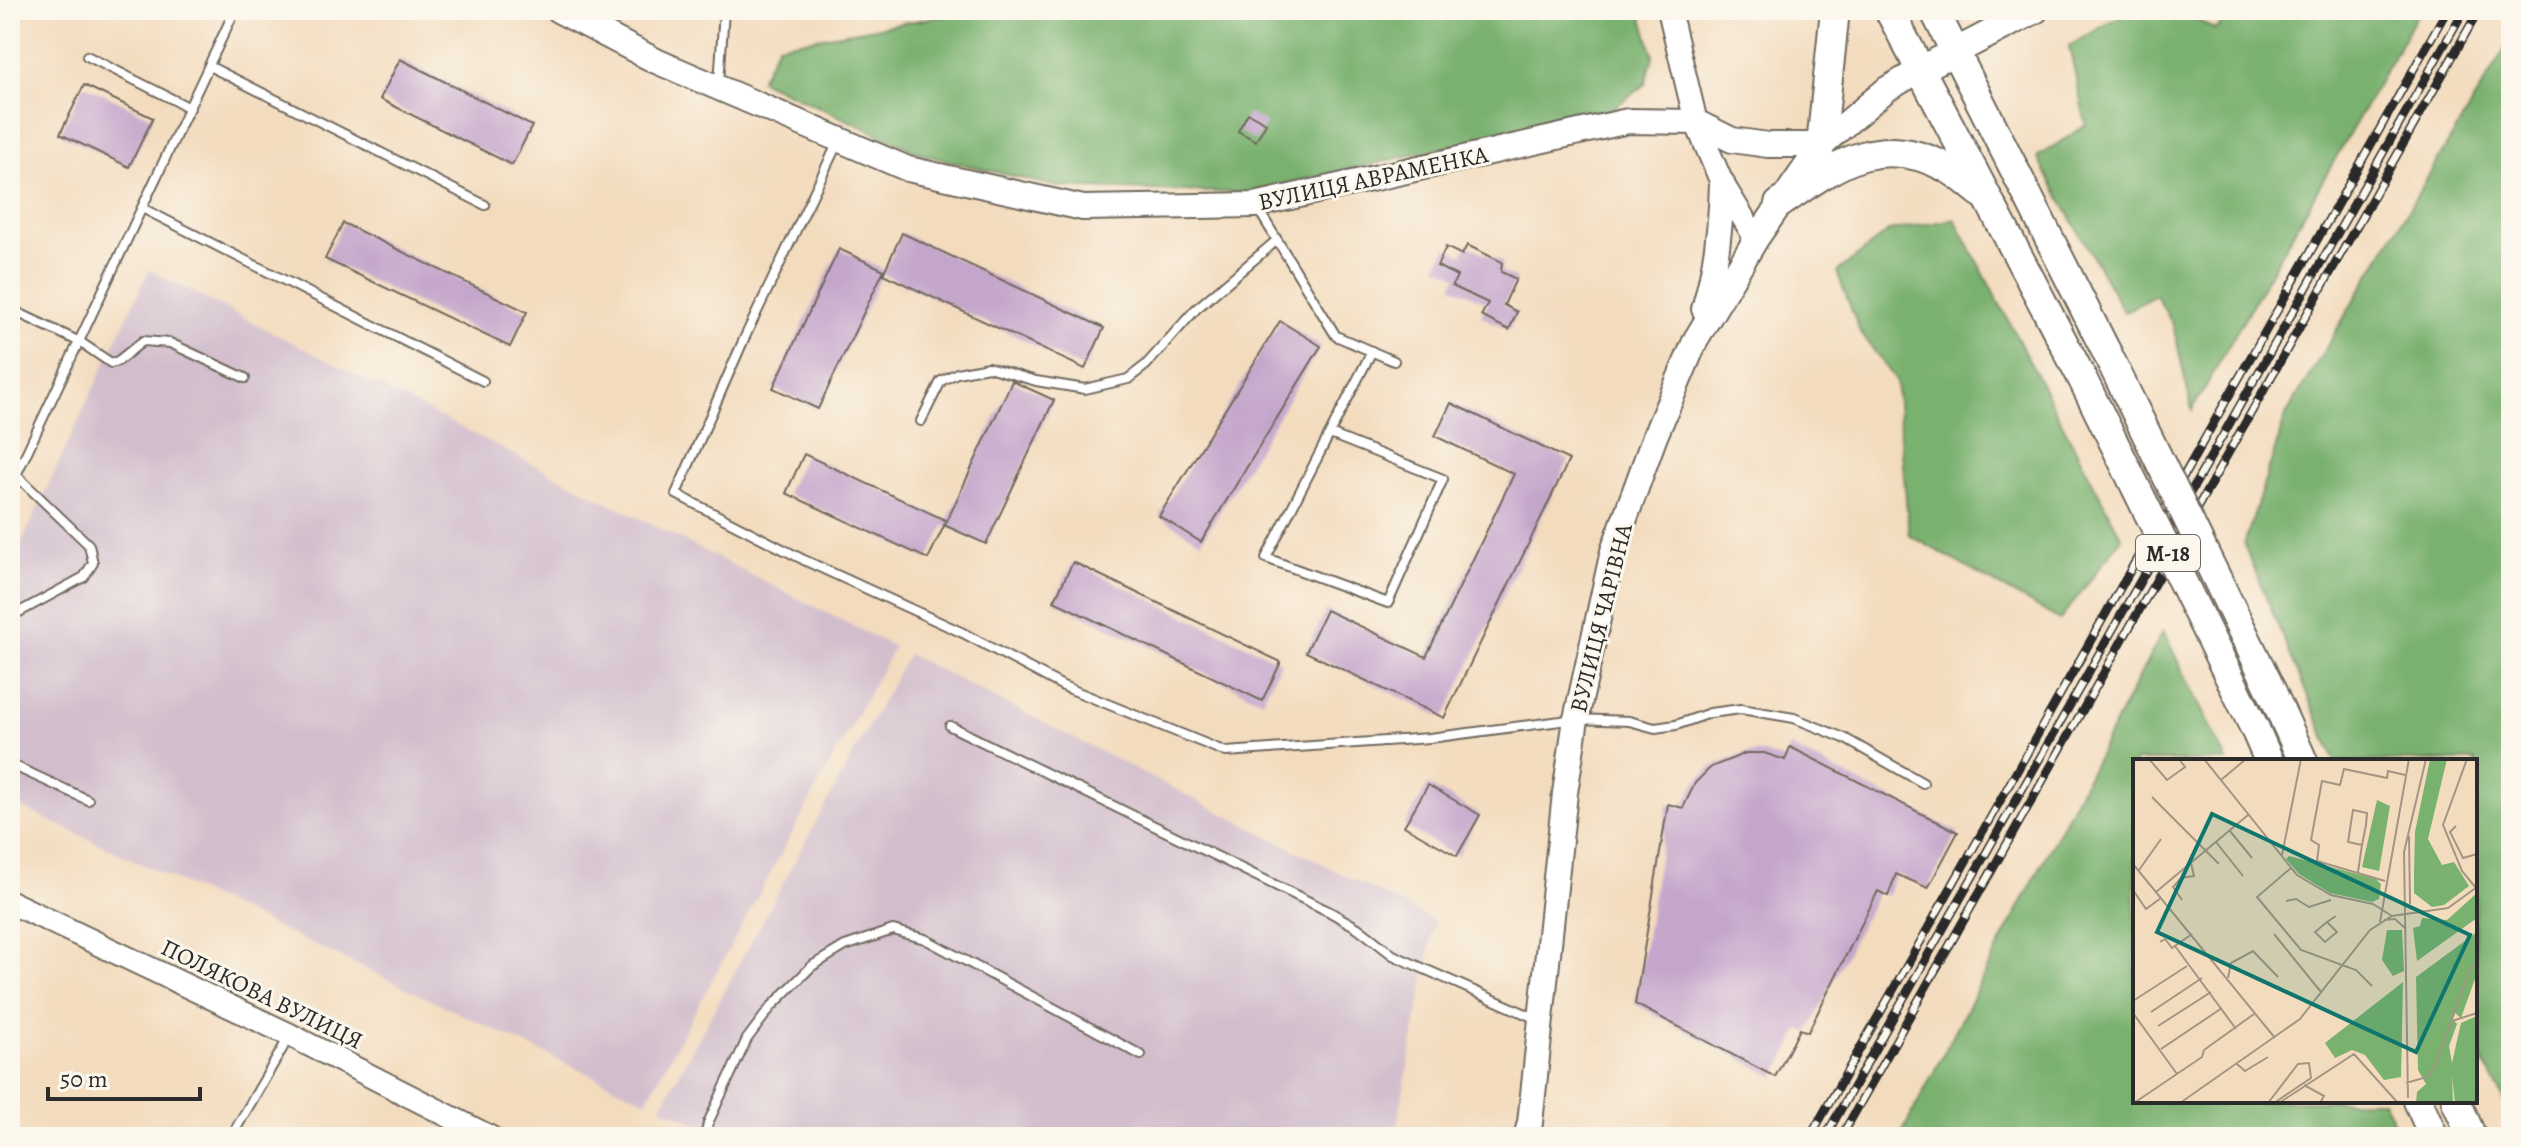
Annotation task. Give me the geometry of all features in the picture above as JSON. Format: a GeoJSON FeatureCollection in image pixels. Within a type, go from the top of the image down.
{"type":"FeatureCollection","features":[{"type":"Feature","properties":{"kind":"highway"},"geometry":{"type":"LineString","coordinates":[[1821,145],[1835,10]]}},
{"type":"Feature","properties":{"kind":"highway","name":"М-18"},"geometry":{"type":"LineString","coordinates":[[1889,10],[2081,376],[2268,759]]}},
{"type":"Feature","properties":{"kind":"highway","name":"М-18"},"geometry":{"type":"LineString","coordinates":[[1934,10],[2107,353],[2302,759]]}},
{"type":"Feature","properties":{"kind":"highway"},"geometry":{"type":"LineString","coordinates":[[1779,204],[1825,173],[1862,154],[1908,152],[1947,167],[1985,196]]}},
{"type":"Feature","properties":{"kind":"highway"},"geometry":{"type":"LineString","coordinates":[[2419,1103],[2434,1137]]}},
{"type":"Feature","properties":{"kind":"highway"},"geometry":{"type":"LineString","coordinates":[[2457,1103],[2472,1137]]}},
{"type":"Feature","properties":{"kind":"main road","name":"ВУЛИЦЯ АВРАМЕНКА"},"geometry":{"type":"LineString","coordinates":[[558,10],[656,61],[908,169],[1083,208],[1255,205],[1628,121],[1696,122]]}},
{"type":"Feature","properties":{"kind":"main road"},"geometry":{"type":"LineString","coordinates":[[1920,70],[2035,10]]}},
{"type":"Feature","properties":{"kind":"main road","name":"ВУЛИЦЯ ЧАРІВНА"},"geometry":{"type":"LineString","coordinates":[[1526,1137],[1576,719],[1613,551],[1655,436],[1696,339],[1756,239],[1821,145],[1887,89],[1920,70]]}},
{"type":"Feature","properties":{"kind":"main road"},"geometry":{"type":"LineString","coordinates":[[1696,122],[1732,140],[1768,145],[1821,145]]}},
{"type":"Feature","properties":{"kind":"main road"},"geometry":{"type":"LineString","coordinates":[[1696,339],[1715,266],[1722,183]]}},
{"type":"Feature","properties":{"kind":"street"},"geometry":{"type":"LineString","coordinates":[[1669,10],[1696,122],[1722,183],[1756,239]]}},
{"type":"Feature","properties":{"kind":"street","name":"ПОЛЯКОВА ВУЛИЦЯ"},"geometry":{"type":"LineString","coordinates":[[10,902],[290,1035],[490,1137]]}},
{"type":"Feature","properties":{"kind":"lane"},"geometry":{"type":"LineString","coordinates":[[10,488],[144,209],[235,10]]}},
{"type":"Feature","properties":{"kind":"lane"},"geometry":{"type":"LineString","coordinates":[[719,88],[724,10]]}},
{"type":"Feature","properties":{"kind":"lane"},"geometry":{"type":"LineString","coordinates":[[87,56],[190,108]]}},
{"type":"Feature","properties":{"kind":"lane"},"geometry":{"type":"LineString","coordinates":[[209,66],[485,205]]}},
{"type":"Feature","properties":{"kind":"lane"},"geometry":{"type":"LineString","coordinates":[[839,139],[744,339],[676,494],[804,560],[963,633],[1063,686],[1226,752],[1430,738],[1576,719],[1629,721],[1655,728],[1676,725],[1710,713],[1741,709],[1794,718],[1844,738],[1923,783]]}},
{"type":"Feature","properties":{"kind":"lane"},"geometry":{"type":"LineString","coordinates":[[1255,205],[1336,336],[1394,361]]}},
{"type":"Feature","properties":{"kind":"lane"},"geometry":{"type":"LineString","coordinates":[[144,209],[483,381]]}},
{"type":"Feature","properties":{"kind":"lane"},"geometry":{"type":"LineString","coordinates":[[921,421],[941,381],[957,373],[988,367],[1036,381],[1085,389],[1128,379],[1146,365],[1196,309],[1277,240]]}},
{"type":"Feature","properties":{"kind":"lane"},"geometry":{"type":"LineString","coordinates":[[10,309],[80,342],[111,363],[143,341],[170,343],[245,378]]}},
{"type":"Feature","properties":{"kind":"lane"},"geometry":{"type":"LineString","coordinates":[[1330,434],[1443,479],[1388,603],[1266,558],[1372,351]]}},
{"type":"Feature","properties":{"kind":"lane"},"geometry":{"type":"LineString","coordinates":[[10,617],[84,577],[93,563],[89,545],[16,475]]}},
{"type":"Feature","properties":{"kind":"lane"},"geometry":{"type":"LineString","coordinates":[[950,726],[1330,912],[1358,928],[1393,955],[1541,1020]]}},
{"type":"Feature","properties":{"kind":"lane"},"geometry":{"type":"LineString","coordinates":[[10,764],[88,800]]}},
{"type":"Feature","properties":{"kind":"lane"},"geometry":{"type":"LineString","coordinates":[[705,1137],[708,1123],[747,1039],[771,1007],[812,966],[845,946],[893,930],[925,939],[1141,1055]]}},
{"type":"Feature","properties":{"kind":"lane"},"geometry":{"type":"LineString","coordinates":[[231,1137],[290,1035]]}},
{"type":"Feature","properties":{"kind":"shaded area"},"geometry":{"type":"Polygon","coordinates":[[[149,270],[894,647],[646,1101],[10,802],[10,567],[149,270]]]}},
{"type":"Feature","properties":{"kind":"shaded area"},"geometry":{"type":"Polygon","coordinates":[[[908,654],[1435,921],[1395,1137],[726,1137],[661,1107],[908,654]]]}},
{"type":"Feature","properties":{"kind":"green space"},"geometry":{"type":"Polygon","coordinates":[[[977,10],[1640,10],[1653,56],[1645,84],[1612,109],[1246,193],[1058,187],[924,155],[760,80],[778,45],[977,10]]]}},
{"type":"Feature","properties":{"kind":"green space"},"geometry":{"type":"Polygon","coordinates":[[[2181,10],[2215,30],[2237,10],[2420,10],[2192,410],[2173,325],[2156,295],[2124,312],[2037,157],[2086,125],[2069,46],[2129,11],[2181,10]]]}},
{"type":"Feature","properties":{"kind":"green space"},"geometry":{"type":"Polygon","coordinates":[[[2511,38],[2511,1111],[2477,1051],[2477,759],[2334,759],[2244,545],[2287,413],[2511,38]]]}},
{"type":"Feature","properties":{"kind":"green space"},"geometry":{"type":"Polygon","coordinates":[[[1955,219],[2122,538],[2060,620],[1909,535],[1896,380],[1860,332],[1837,272],[1889,231],[1955,219]]]}},
{"type":"Feature","properties":{"kind":"green space"},"geometry":{"type":"Polygon","coordinates":[[[2163,631],[2226,759],[2133,759],[2133,1103],[2385,1103],[2400,1137],[1900,1137],[2163,631]]]}},
{"type":"Feature","properties":{"kind":"building"},"geometry":{"type":"Polygon","coordinates":[[[400,59],[532,126],[512,165],[380,99],[400,59]]]}},
{"type":"Feature","properties":{"kind":"building"},"geometry":{"type":"Polygon","coordinates":[[[84,85],[153,118],[129,167],[60,134],[84,85]]]}},
{"type":"Feature","properties":{"kind":"building"},"geometry":{"type":"Polygon","coordinates":[[[1248,113],[1266,123],[1256,141],[1238,131],[1248,113]]]}},
{"type":"Feature","properties":{"kind":"building"},"geometry":{"type":"Polygon","coordinates":[[[343,223],[527,312],[510,347],[325,259],[343,223]]]}},
{"type":"Feature","properties":{"kind":"building"},"geometry":{"type":"Polygon","coordinates":[[[902,233],[1104,328],[1085,369],[883,274],[902,233]]]}},
{"type":"Feature","properties":{"kind":"building"},"geometry":{"type":"Polygon","coordinates":[[[1467,245],[1502,262],[1501,272],[1516,279],[1504,305],[1517,312],[1509,330],[1481,316],[1488,303],[1452,286],[1457,276],[1437,266],[1446,247],[1462,255],[1467,245]]]}},
{"type":"Feature","properties":{"kind":"building"},"geometry":{"type":"Polygon","coordinates":[[[839,249],[884,270],[818,409],[773,388],[839,249]]]}},
{"type":"Feature","properties":{"kind":"building"},"geometry":{"type":"Polygon","coordinates":[[[1280,321],[1321,346],[1201,542],[1159,516],[1280,321]]]}},
{"type":"Feature","properties":{"kind":"building"},"geometry":{"type":"Polygon","coordinates":[[[1012,381],[1054,400],[986,544],[944,525],[928,559],[786,493],[804,454],[947,521],[1012,381]]]}},
{"type":"Feature","properties":{"kind":"building"},"geometry":{"type":"Polygon","coordinates":[[[1451,403],[1569,460],[1444,718],[1306,652],[1326,610],[1426,657],[1514,474],[1435,436],[1451,403]]]}},
{"type":"Feature","properties":{"kind":"building"},"geometry":{"type":"Polygon","coordinates":[[[1073,562],[1281,662],[1262,701],[1054,601],[1073,562]]]}},
{"type":"Feature","properties":{"kind":"building"},"geometry":{"type":"Polygon","coordinates":[[[1790,747],[1958,832],[1928,888],[1896,874],[1888,896],[1878,891],[1808,1032],[1800,1029],[1775,1077],[1635,1004],[1668,804],[1683,808],[1695,783],[1711,767],[1746,753],[1764,753],[1785,760],[1790,747]]]}},
{"type":"Feature","properties":{"kind":"building"},"geometry":{"type":"Polygon","coordinates":[[[1428,785],[1480,815],[1457,856],[1404,826],[1428,785]]]}},
{"type":"Feature","properties":{"kind":"railway"},"geometry":{"type":"LineString","coordinates":[[1810,1137],[2447,10]]}},
{"type":"Feature","properties":{"kind":"railway"},"geometry":{"type":"LineString","coordinates":[[1825,1137],[2464,10]]}},
{"type":"Feature","properties":{"kind":"railway"},"geometry":{"type":"LineString","coordinates":[[1841,1137],[2479,10]]}}]}
